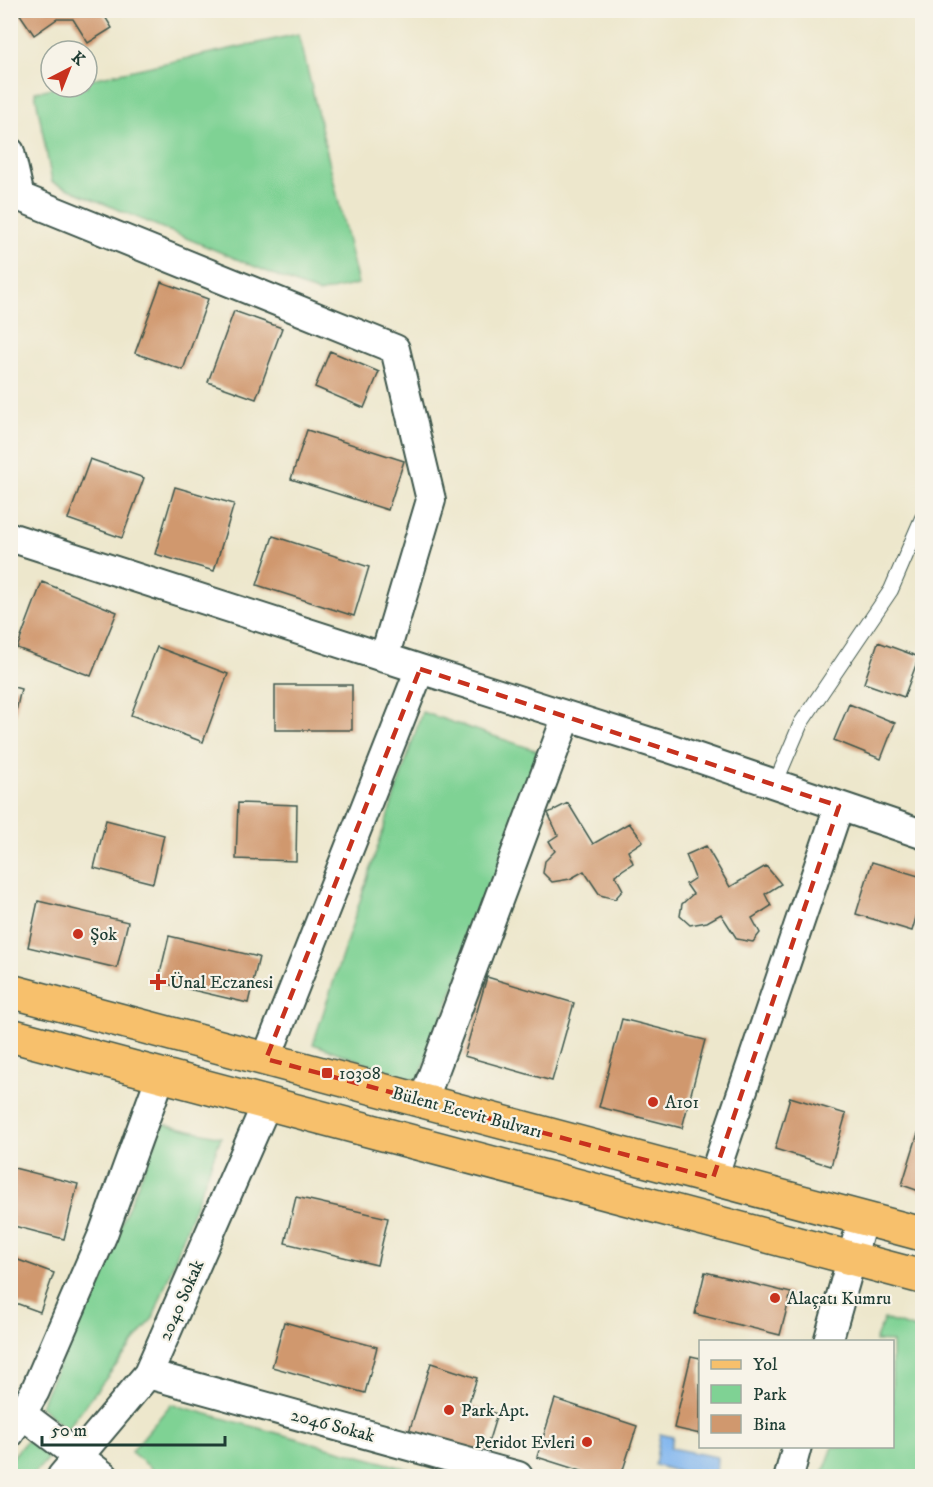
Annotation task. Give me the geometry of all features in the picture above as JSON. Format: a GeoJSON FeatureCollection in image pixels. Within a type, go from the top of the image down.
{"type":"FeatureCollection","features":[{"type":"Feature","properties":{"kind":"main road","name":"Bülent Ecevit Bulvarı"},"geometry":{"type":"LineString","coordinates":[[10,991],[922,1234]]}},
{"type":"Feature","properties":{"kind":"main road"},"geometry":{"type":"LineString","coordinates":[[10,1035],[922,1277]]}},
{"type":"Feature","properties":{"kind":"street"},"geometry":{"type":"LineString","coordinates":[[10,152],[15,198],[395,349],[431,500],[384,658]]}},
{"type":"Feature","properties":{"kind":"street"},"geometry":{"type":"LineString","coordinates":[[10,537],[567,716],[922,834]]}},
{"type":"Feature","properties":{"kind":"street"},"geometry":{"type":"LineString","coordinates":[[266,1059],[420,669]]}},
{"type":"Feature","properties":{"kind":"street"},"geometry":{"type":"LineString","coordinates":[[423,1101],[567,716]]}},
{"type":"Feature","properties":{"kind":"street"},"geometry":{"type":"LineString","coordinates":[[713,1178],[839,806]]}},
{"type":"Feature","properties":{"kind":"street"},"geometry":{"type":"LineString","coordinates":[[104,1476],[71,1467],[16,1424],[35,1392],[103,1234],[161,1075]]}},
{"type":"Feature","properties":{"kind":"street","name":"2040 Sokak"},"geometry":{"type":"LineString","coordinates":[[71,1467],[148,1374],[267,1103]]}},
{"type":"Feature","properties":{"kind":"street"},"geometry":{"type":"LineString","coordinates":[[828,1340],[863,1218]]}},
{"type":"Feature","properties":{"kind":"street","name":"2046 Sokak"},"geometry":{"type":"LineString","coordinates":[[148,1374],[518,1476]]}},
{"type":"Feature","properties":{"kind":"street"},"geometry":{"type":"LineString","coordinates":[[789,1476],[796,1448]]}},
{"type":"Feature","properties":{"kind":"lane"},"geometry":{"type":"LineString","coordinates":[[775,784],[801,723],[891,590],[922,518]]}},
{"type":"Feature","properties":{"kind":"highlighted area"},"geometry":{"type":"Polygon","coordinates":[[[420,669],[839,806],[713,1178],[266,1059],[420,669]]]}},
{"type":"Feature","properties":{"kind":"green space"},"geometry":{"type":"Polygon","coordinates":[[[299,34],[358,284],[318,293],[52,182],[35,92],[39,91],[39,99],[99,99],[99,77],[299,34]]]}},
{"type":"Feature","properties":{"kind":"green space"},"geometry":{"type":"Polygon","coordinates":[[[422,712],[544,753],[418,1081],[313,1044],[422,712]]]}},
{"type":"Feature","properties":{"kind":"green space"},"geometry":{"type":"Polygon","coordinates":[[[163,1124],[221,1137],[153,1318],[66,1430],[40,1406],[104,1265],[163,1124]]]}},
{"type":"Feature","properties":{"kind":"green space"},"geometry":{"type":"Polygon","coordinates":[[[884,1319],[922,1331],[922,1476],[822,1476],[833,1448],[894,1448],[894,1340],[875,1340],[884,1319]]]}},
{"type":"Feature","properties":{"kind":"green space"},"geometry":{"type":"Polygon","coordinates":[[[171,1404],[433,1476],[161,1476],[131,1452],[171,1404]]]}},
{"type":"Feature","properties":{"kind":"green space"},"geometry":{"type":"Polygon","coordinates":[[[27,1440],[48,1458],[32,1476],[11,1476],[11,1459],[27,1440]]]}},
{"type":"Feature","properties":{"kind":"water"},"geometry":{"type":"Polygon","coordinates":[[[660,1434],[673,1437],[670,1448],[717,1457],[716,1476],[694,1476],[655,1465],[660,1434]]]}},
{"type":"Feature","properties":{"kind":"building"},"geometry":{"type":"Polygon","coordinates":[[[17,10],[101,10],[112,28],[94,39],[86,39],[73,19],[57,19],[34,35],[17,10]]]}},
{"type":"Feature","properties":{"kind":"building"},"geometry":{"type":"Polygon","coordinates":[[[161,282],[208,299],[183,370],[135,353],[161,282]]]}},
{"type":"Feature","properties":{"kind":"building"},"geometry":{"type":"Polygon","coordinates":[[[234,311],[282,328],[256,399],[208,382],[234,311]]]}},
{"type":"Feature","properties":{"kind":"building"},"geometry":{"type":"Polygon","coordinates":[[[330,351],[379,372],[364,408],[315,387],[330,351]]]}},
{"type":"Feature","properties":{"kind":"building"},"geometry":{"type":"Polygon","coordinates":[[[307,430],[404,461],[388,510],[291,479],[307,430]]]}},
{"type":"Feature","properties":{"kind":"building"},"geometry":{"type":"Polygon","coordinates":[[[90,459],[144,478],[122,538],[68,519],[90,459]]]}},
{"type":"Feature","properties":{"kind":"building"},"geometry":{"type":"Polygon","coordinates":[[[175,487],[234,504],[214,571],[155,554],[175,487]]]}},
{"type":"Feature","properties":{"kind":"building"},"geometry":{"type":"Polygon","coordinates":[[[273,536],[369,567],[354,616],[257,585],[273,536]]]}},
{"type":"Feature","properties":{"kind":"building"},"geometry":{"type":"Polygon","coordinates":[[[42,582],[117,612],[91,676],[17,648],[42,582]]]}},
{"type":"Feature","properties":{"kind":"building"},"geometry":{"type":"Polygon","coordinates":[[[878,642],[919,657],[904,697],[864,683],[878,642]]]}},
{"type":"Feature","properties":{"kind":"building"},"geometry":{"type":"Polygon","coordinates":[[[157,647],[228,674],[203,742],[131,715],[157,647]]]}},
{"type":"Feature","properties":{"kind":"building"},"geometry":{"type":"Polygon","coordinates":[[[275,685],[352,685],[352,730],[275,730],[275,685]]]}},
{"type":"Feature","properties":{"kind":"building"},"geometry":{"type":"Polygon","coordinates":[[[10,686],[21,689],[11,733],[10,732],[10,686]]]}},
{"type":"Feature","properties":{"kind":"building"},"geometry":{"type":"Polygon","coordinates":[[[849,704],[895,723],[881,759],[834,740],[849,704]]]}},
{"type":"Feature","properties":{"kind":"building"},"geometry":{"type":"Polygon","coordinates":[[[238,803],[297,805],[296,861],[236,859],[238,803]]]}},
{"type":"Feature","properties":{"kind":"building"},"geometry":{"type":"Polygon","coordinates":[[[568,803],[593,844],[629,823],[643,841],[628,851],[633,863],[615,875],[623,890],[615,899],[600,895],[584,871],[570,879],[552,882],[543,873],[545,861],[555,851],[549,841],[558,835],[548,813],[568,803]]]}},
{"type":"Feature","properties":{"kind":"building"},"geometry":{"type":"Polygon","coordinates":[[[106,820],[164,835],[153,883],[94,868],[106,820]]]}},
{"type":"Feature","properties":{"kind":"building"},"geometry":{"type":"Polygon","coordinates":[[[706,846],[730,887],[766,866],[781,884],[765,894],[771,906],[752,918],[760,933],[753,942],[737,939],[721,914],[707,922],[690,925],[680,916],[682,904],[693,894],[686,884],[695,878],[686,855],[706,846]]]}},
{"type":"Feature","properties":{"kind":"building"},"geometry":{"type":"Polygon","coordinates":[[[872,862],[922,877],[922,897],[912,931],[856,914],[872,862]]]}},
{"type":"Feature","properties":{"kind":"building"},"geometry":{"type":"Polygon","coordinates":[[[38,901],[128,922],[117,968],[28,947],[38,901]]]}},
{"type":"Feature","properties":{"kind":"building"},"geometry":{"type":"Polygon","coordinates":[[[169,936],[259,957],[248,1003],[158,982],[169,936]]]}},
{"type":"Feature","properties":{"kind":"building"},"geometry":{"type":"Polygon","coordinates":[[[487,977],[574,1003],[552,1081],[464,1056],[487,977]]]}},
{"type":"Feature","properties":{"kind":"building"},"geometry":{"type":"Polygon","coordinates":[[[622,1019],[705,1040],[682,1128],[599,1107],[622,1019]]]}},
{"type":"Feature","properties":{"kind":"building"},"geometry":{"type":"Polygon","coordinates":[[[790,1097],[846,1114],[831,1166],[775,1149],[790,1097]]]}},
{"type":"Feature","properties":{"kind":"building"},"geometry":{"type":"Polygon","coordinates":[[[918,1133],[922,1135],[922,1192],[902,1185],[918,1133]]]}},
{"type":"Feature","properties":{"kind":"building"},"geometry":{"type":"Polygon","coordinates":[[[10,1167],[78,1184],[64,1239],[10,1225],[10,1167]]]}},
{"type":"Feature","properties":{"kind":"building"},"geometry":{"type":"Polygon","coordinates":[[[296,1197],[388,1218],[377,1265],[285,1243],[296,1197]]]}},
{"type":"Feature","properties":{"kind":"building"},"geometry":{"type":"Polygon","coordinates":[[[10,1257],[54,1273],[40,1312],[10,1301],[10,1257]]]}},
{"type":"Feature","properties":{"kind":"building"},"geometry":{"type":"Polygon","coordinates":[[[705,1272],[791,1293],[780,1335],[695,1314],[705,1272]]]}},
{"type":"Feature","properties":{"kind":"building"},"geometry":{"type":"Polygon","coordinates":[[[284,1322],[377,1347],[365,1393],[272,1367],[284,1322]]]}},
{"type":"Feature","properties":{"kind":"building"},"geometry":{"type":"Polygon","coordinates":[[[691,1356],[699,1358],[699,1434],[674,1428],[691,1356]]]}},
{"type":"Feature","properties":{"kind":"building","name":"Park Apt."},"geometry":{"type":"Polygon","coordinates":[[[431,1363],[477,1378],[468,1405],[497,1414],[484,1456],[409,1432],[431,1363]]]}},
{"type":"Feature","properties":{"kind":"building","name":"Peridot Evleri"},"geometry":{"type":"Polygon","coordinates":[[[555,1399],[637,1426],[621,1476],[597,1476],[537,1457],[555,1399]]]}},
{"type":"Feature","properties":{"kind":"place","name":"Şok"},"geometry":{"type":"Point","coordinates":[78,934]}},
{"type":"Feature","properties":{"kind":"place","name":"Ünal Eczanesi"},"geometry":{"type":"Point","coordinates":[158,982]}},
{"type":"Feature","properties":{"kind":"place","name":"10308"},"geometry":{"type":"Point","coordinates":[327,1073]}},
{"type":"Feature","properties":{"kind":"place","name":"A101"},"geometry":{"type":"Point","coordinates":[653,1102]}},
{"type":"Feature","properties":{"kind":"place","name":"Alaçatı Kumru"},"geometry":{"type":"Point","coordinates":[775,1298]}},
{"type":"Feature","properties":{"kind":"place","name":"Park Apt."},"geometry":{"type":"Point","coordinates":[449,1410]}},
{"type":"Feature","properties":{"kind":"place","name":"Peridot Evleri"},"geometry":{"type":"Point","coordinates":[587,1442]}}]}
